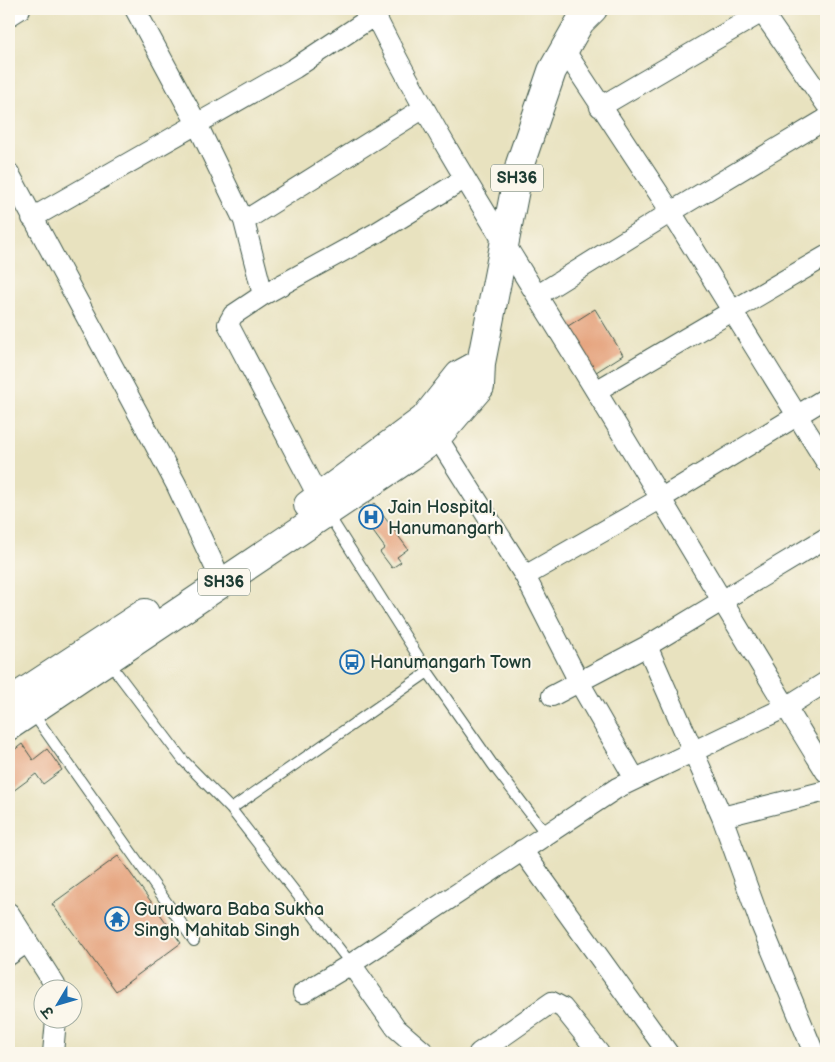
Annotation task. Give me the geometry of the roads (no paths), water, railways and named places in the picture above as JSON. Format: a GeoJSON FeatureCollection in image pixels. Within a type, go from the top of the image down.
{"type":"FeatureCollection","features":[{"type":"Feature","properties":{"kind":"main road","name":"SH36"},"geometry":{"type":"LineString","coordinates":[[9,726],[20,707],[215,568],[437,437],[480,387],[481,363],[520,164],[552,71],[563,48],[580,22],[594,9]]}},
{"type":"Feature","properties":{"kind":"main road","name":"SH36"},"geometry":{"type":"LineString","coordinates":[[20,707],[108,661],[276,547],[424,419],[459,375],[481,363]]}},
{"type":"Feature","properties":{"kind":"street"},"geometry":{"type":"LineString","coordinates":[[135,9],[197,124],[244,221],[263,295]]}},
{"type":"Feature","properties":{"kind":"street"},"geometry":{"type":"LineString","coordinates":[[600,107],[761,10],[826,104]]}},
{"type":"Feature","properties":{"kind":"street"},"geometry":{"type":"LineString","coordinates":[[32,218],[295,68],[373,12],[464,179],[538,295],[660,500],[826,772]]}},
{"type":"Feature","properties":{"kind":"street"},"geometry":{"type":"LineString","coordinates":[[563,48],[734,310],[826,462]]}},
{"type":"Feature","properties":{"kind":"street"},"geometry":{"type":"LineString","coordinates":[[244,221],[424,108]]}},
{"type":"Feature","properties":{"kind":"street"},"geometry":{"type":"LineString","coordinates":[[538,295],[826,119]]}},
{"type":"Feature","properties":{"kind":"street"},"geometry":{"type":"LineString","coordinates":[[9,173],[176,484],[215,568]]}},
{"type":"Feature","properties":{"kind":"street"},"geometry":{"type":"LineString","coordinates":[[323,506],[228,324],[233,315],[263,295],[376,233],[464,179]]}},
{"type":"Feature","properties":{"kind":"street"},"geometry":{"type":"LineString","coordinates":[[596,391],[826,256]]}},
{"type":"Feature","properties":{"kind":"street"},"geometry":{"type":"LineString","coordinates":[[525,576],[660,500],[826,398]]}},
{"type":"Feature","properties":{"kind":"street"},"geometry":{"type":"LineString","coordinates":[[437,437],[525,576],[579,682],[635,779]]}},
{"type":"Feature","properties":{"kind":"street"},"geometry":{"type":"LineString","coordinates":[[552,696],[647,646],[826,538]]}},
{"type":"Feature","properties":{"kind":"street"},"geometry":{"type":"LineString","coordinates":[[647,646],[722,817],[760,922],[814,1053]]}},
{"type":"Feature","properties":{"kind":"street"},"geometry":{"type":"LineString","coordinates":[[303,993],[351,964],[617,788],[786,707],[826,682]]}},
{"type":"Feature","properties":{"kind":"street"},"geometry":{"type":"LineString","coordinates":[[722,817],[826,791]]}},
{"type":"Feature","properties":{"kind":"street"},"geometry":{"type":"LineString","coordinates":[[522,850],[668,1053]]}},
{"type":"Feature","properties":{"kind":"street"},"geometry":{"type":"LineString","coordinates":[[9,914],[52,980]]}},
{"type":"Feature","properties":{"kind":"street"},"geometry":{"type":"LineString","coordinates":[[9,955],[27,942]]}},
{"type":"Feature","properties":{"kind":"street"},"geometry":{"type":"LineString","coordinates":[[351,964],[396,1028],[425,1053]]}},
{"type":"Feature","properties":{"kind":"street"},"geometry":{"type":"LineString","coordinates":[[479,1053],[552,1002],[563,1008],[599,1053]]}},
{"type":"Feature","properties":{"kind":"street"},"geometry":{"type":"LineString","coordinates":[[53,1053],[55,1030]]}},
{"type":"Feature","properties":{"kind":"lane"},"geometry":{"type":"LineString","coordinates":[[323,506],[428,672],[493,765],[546,834]]}},
{"type":"Feature","properties":{"kind":"lane"},"geometry":{"type":"LineString","coordinates":[[108,661],[183,760],[231,809],[351,964]]}},
{"type":"Feature","properties":{"kind":"lane"},"geometry":{"type":"LineString","coordinates":[[231,809],[428,672]]}},
{"type":"Feature","properties":{"kind":"lane"},"geometry":{"type":"LineString","coordinates":[[20,707],[194,942]]}},
{"type":"Feature","properties":{"kind":"place","name":"Jain Hospital, Hanumangarh"},"geometry":{"type":"Point","coordinates":[371,517]}},
{"type":"Feature","properties":{"kind":"place","name":"Hanumangarh Town"},"geometry":{"type":"Point","coordinates":[352,662]}},
{"type":"Feature","properties":{"kind":"place","name":"Gurudwara Baba Sukha Singh Mahitab Singh"},"geometry":{"type":"Point","coordinates":[117,919]}}]}
